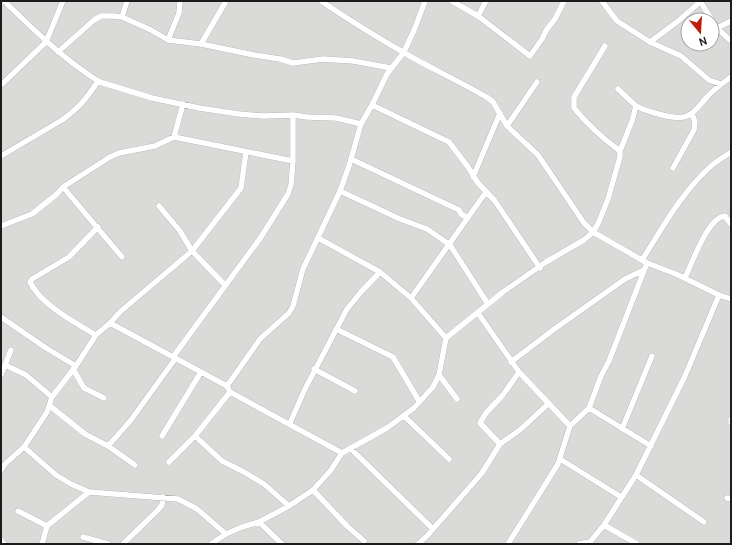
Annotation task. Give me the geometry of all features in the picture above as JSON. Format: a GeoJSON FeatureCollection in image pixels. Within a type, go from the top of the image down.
{"type":"FeatureCollection","features":[{"type":"Feature","properties":{"kind":"street"},"geometry":{"type":"LineString","coordinates":[[4,1],[58,52],[98,81],[126,91],[183,104],[239,114],[263,116],[293,115],[336,118],[360,124]]}},
{"type":"Feature","properties":{"kind":"street"},"geometry":{"type":"LineString","coordinates":[[1,85],[46,42],[63,1]]}},
{"type":"Feature","properties":{"kind":"street"},"geometry":{"type":"LineString","coordinates":[[122,17],[127,1]]}},
{"type":"Feature","properties":{"kind":"street"},"geometry":{"type":"LineString","coordinates":[[168,40],[179,13],[180,1]]}},
{"type":"Feature","properties":{"kind":"street"},"geometry":{"type":"LineString","coordinates":[[202,44],[226,1]]}},
{"type":"Feature","properties":{"kind":"street"},"geometry":{"type":"LineString","coordinates":[[322,1],[352,22],[493,102],[507,126],[538,155],[584,223],[593,232],[644,261],[731,299]]}},
{"type":"Feature","properties":{"kind":"street"},"geometry":{"type":"LineString","coordinates":[[227,386],[260,339],[289,313],[297,297],[303,269],[340,191],[360,124],[372,105],[387,74],[404,52],[425,1]]}},
{"type":"Feature","properties":{"kind":"street"},"geometry":{"type":"LineString","coordinates":[[452,1],[478,16],[530,56],[555,19],[564,1]]}},
{"type":"Feature","properties":{"kind":"street"},"geometry":{"type":"LineString","coordinates":[[478,16],[486,1]]}},
{"type":"Feature","properties":{"kind":"street"},"geometry":{"type":"LineString","coordinates":[[604,1],[617,21],[650,42],[681,56],[709,80],[721,84]]}},
{"type":"Feature","properties":{"kind":"street"},"geometry":{"type":"LineString","coordinates":[[650,42],[678,22],[700,2],[707,12]]}},
{"type":"Feature","properties":{"kind":"street"},"geometry":{"type":"LineString","coordinates":[[58,52],[94,20],[101,16],[122,17],[151,30],[168,40],[202,44],[280,59],[293,63],[323,59],[353,61],[391,68]]}},
{"type":"Feature","properties":{"kind":"street"},"geometry":{"type":"LineString","coordinates":[[720,26],[731,21]]}},
{"type":"Feature","properties":{"kind":"street"},"geometry":{"type":"LineString","coordinates":[[720,31],[731,41]]}},
{"type":"Feature","properties":{"kind":"street"},"geometry":{"type":"LineString","coordinates":[[606,46],[574,97],[574,108],[586,123],[603,139],[620,151]]}},
{"type":"Feature","properties":{"kind":"street"},"geometry":{"type":"LineString","coordinates":[[618,89],[636,106],[643,110],[674,117],[686,117],[692,114],[708,96],[731,77]]}},
{"type":"Feature","properties":{"kind":"street"},"geometry":{"type":"LineString","coordinates":[[1,156],[70,114],[85,100],[98,81]]}},
{"type":"Feature","properties":{"kind":"street"},"geometry":{"type":"LineString","coordinates":[[507,126],[537,82]]}},
{"type":"Feature","properties":{"kind":"street"},"geometry":{"type":"LineString","coordinates":[[174,137],[183,104]]}},
{"type":"Feature","properties":{"kind":"street"},"geometry":{"type":"LineString","coordinates":[[372,105],[449,142],[474,177],[495,201],[540,268]]}},
{"type":"Feature","properties":{"kind":"street"},"geometry":{"type":"LineString","coordinates":[[211,544],[226,534],[259,522],[289,506],[313,490],[331,470],[342,453],[352,449],[387,428],[414,408],[433,387],[438,375],[446,338],[503,292],[540,268],[546,262],[584,240],[593,232],[598,224],[608,199],[620,157],[620,151],[632,121],[636,106]]}},
{"type":"Feature","properties":{"kind":"street"},"geometry":{"type":"LineString","coordinates":[[474,177],[500,113]]}},
{"type":"Feature","properties":{"kind":"street"},"geometry":{"type":"LineString","coordinates":[[673,168],[694,130],[695,122],[692,114]]}},
{"type":"Feature","properties":{"kind":"street"},"geometry":{"type":"LineString","coordinates":[[108,446],[131,420],[225,285],[261,237],[285,200],[291,185],[293,161],[293,115]]}},
{"type":"Feature","properties":{"kind":"street"},"geometry":{"type":"LineString","coordinates":[[1,226],[32,214],[57,194],[63,187],[110,157],[118,153],[155,146],[174,137],[293,161]]}},
{"type":"Feature","properties":{"kind":"street"},"geometry":{"type":"LineString","coordinates":[[1,470],[5,464],[24,447],[47,412],[52,397],[96,335],[110,324],[121,311],[192,251],[241,188],[246,152]]}},
{"type":"Feature","properties":{"kind":"street"},"geometry":{"type":"LineString","coordinates":[[508,544],[558,464],[570,426],[588,408],[609,361],[644,270],[644,261],[669,215],[696,181],[712,165],[731,152]]}},
{"type":"Feature","properties":{"kind":"street"},"geometry":{"type":"LineString","coordinates":[[351,158],[459,210],[461,214],[468,218]]}},
{"type":"Feature","properties":{"kind":"street"},"geometry":{"type":"LineString","coordinates":[[63,187],[122,257]]}},
{"type":"Feature","properties":{"kind":"street"},"geometry":{"type":"LineString","coordinates":[[340,191],[400,219],[427,229],[450,245],[488,304]]}},
{"type":"Feature","properties":{"kind":"street"},"geometry":{"type":"LineString","coordinates":[[411,298],[450,245],[486,192]]}},
{"type":"Feature","properties":{"kind":"street"},"geometry":{"type":"LineString","coordinates":[[158,206],[180,231],[192,251],[225,285]]}},
{"type":"Feature","properties":{"kind":"street"},"geometry":{"type":"LineString","coordinates":[[685,278],[711,226],[722,216],[725,216],[731,224]]}},
{"type":"Feature","properties":{"kind":"street"},"geometry":{"type":"LineString","coordinates":[[96,335],[63,315],[38,294],[30,282],[32,279],[69,257],[98,227]]}},
{"type":"Feature","properties":{"kind":"street"},"geometry":{"type":"LineString","coordinates":[[318,238],[380,272],[411,298],[446,338]]}},
{"type":"Feature","properties":{"kind":"street"},"geometry":{"type":"LineString","coordinates":[[511,362],[625,279],[644,270]]}},
{"type":"Feature","properties":{"kind":"street"},"geometry":{"type":"LineString","coordinates":[[290,423],[314,369],[336,329],[353,301],[380,272]]}},
{"type":"Feature","properties":{"kind":"street"},"geometry":{"type":"LineString","coordinates":[[579,544],[592,543],[636,475],[685,376],[719,295]]}},
{"type":"Feature","properties":{"kind":"street"},"geometry":{"type":"LineString","coordinates":[[478,313],[519,372],[570,426]]}},
{"type":"Feature","properties":{"kind":"street"},"geometry":{"type":"LineString","coordinates":[[1,317],[74,368],[84,388],[104,398]]}},
{"type":"Feature","properties":{"kind":"street"},"geometry":{"type":"LineString","coordinates":[[110,324],[227,386],[230,392],[290,423],[342,453]]}},
{"type":"Feature","properties":{"kind":"street"},"geometry":{"type":"LineString","coordinates":[[336,329],[393,357],[419,401]]}},
{"type":"Feature","properties":{"kind":"street"},"geometry":{"type":"LineString","coordinates":[[1,375],[11,350]]}},
{"type":"Feature","properties":{"kind":"street"},"geometry":{"type":"LineString","coordinates":[[622,429],[652,356]]}},
{"type":"Feature","properties":{"kind":"street"},"geometry":{"type":"LineString","coordinates":[[5,365],[26,375],[52,397]]}},
{"type":"Feature","properties":{"kind":"street"},"geometry":{"type":"LineString","coordinates":[[314,369],[355,391]]}},
{"type":"Feature","properties":{"kind":"street"},"geometry":{"type":"LineString","coordinates":[[162,436],[201,372]]}},
{"type":"Feature","properties":{"kind":"street"},"geometry":{"type":"LineString","coordinates":[[500,444],[480,422],[486,413],[503,395],[519,372]]}},
{"type":"Feature","properties":{"kind":"street"},"geometry":{"type":"LineString","coordinates":[[438,375],[457,398]]}},
{"type":"Feature","properties":{"kind":"street"},"geometry":{"type":"LineString","coordinates":[[169,462],[195,436],[230,392]]}},
{"type":"Feature","properties":{"kind":"street"},"geometry":{"type":"LineString","coordinates":[[418,544],[482,473],[500,444],[521,429],[548,404]]}},
{"type":"Feature","properties":{"kind":"street"},"geometry":{"type":"LineString","coordinates":[[50,406],[85,434],[108,446],[135,465]]}},
{"type":"Feature","properties":{"kind":"street"},"geometry":{"type":"LineString","coordinates":[[588,408],[651,446]]}},
{"type":"Feature","properties":{"kind":"street"},"geometry":{"type":"LineString","coordinates":[[404,416],[449,460]]}},
{"type":"Feature","properties":{"kind":"street"},"geometry":{"type":"LineString","coordinates":[[195,436],[222,461],[264,484],[289,506]]}},
{"type":"Feature","properties":{"kind":"street"},"geometry":{"type":"LineString","coordinates":[[24,447],[56,475],[89,492],[178,499],[197,508],[226,534]]}},
{"type":"Feature","properties":{"kind":"street"},"geometry":{"type":"LineString","coordinates":[[352,449],[433,529]]}},
{"type":"Feature","properties":{"kind":"street"},"geometry":{"type":"LineString","coordinates":[[560,459],[621,498]]}},
{"type":"Feature","properties":{"kind":"street"},"geometry":{"type":"LineString","coordinates":[[636,475],[704,522]]}},
{"type":"Feature","properties":{"kind":"street"},"geometry":{"type":"LineString","coordinates":[[313,490],[347,526],[364,541]]}},
{"type":"Feature","properties":{"kind":"street"},"geometry":{"type":"LineString","coordinates":[[42,544],[47,526],[89,492]]}},
{"type":"Feature","properties":{"kind":"street"},"geometry":{"type":"LineString","coordinates":[[123,544],[158,510],[162,505],[163,497]]}},
{"type":"Feature","properties":{"kind":"street"},"geometry":{"type":"LineString","coordinates":[[18,511],[47,526]]}},
{"type":"Feature","properties":{"kind":"street"},"geometry":{"type":"LineString","coordinates":[[259,522],[282,544]]}},
{"type":"Feature","properties":{"kind":"street"},"geometry":{"type":"LineString","coordinates":[[604,525],[637,544]]}},
{"type":"Feature","properties":{"kind":"street"},"geometry":{"type":"LineString","coordinates":[[82,536],[108,544]]}},
{"type":"Feature","properties":{"kind":"street"},"geometry":{"type":"LineString","coordinates":[[1,540],[4,544]]}},
{"type":"Feature","properties":{"kind":"shaded area"},"geometry":{"type":"Polygon","coordinates":[[[1,1],[731,1],[731,544],[1,544],[1,1]]]}}]}
